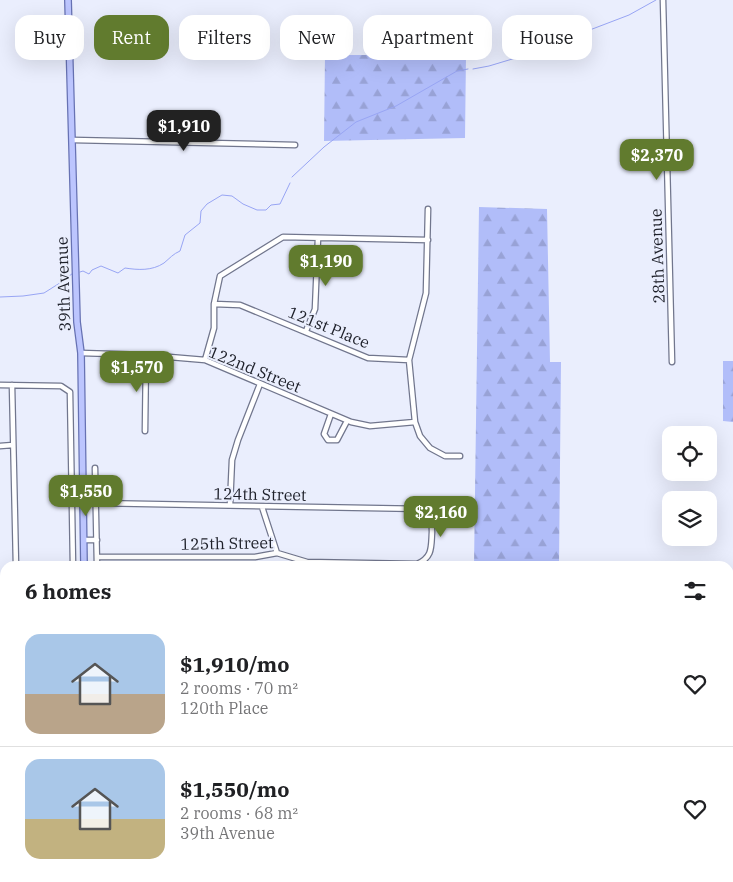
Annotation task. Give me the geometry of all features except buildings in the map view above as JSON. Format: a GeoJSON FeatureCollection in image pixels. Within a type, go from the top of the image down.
{"type":"FeatureCollection","features":[{"type":"Feature","properties":{"kind":"main road","name":"39th Avenue"},"geometry":{"type":"LineString","coordinates":[[68,0],[77,322],[80,353],[84,561]]}},
{"type":"Feature","properties":{"kind":"street","name":"28th Avenue"},"geometry":{"type":"LineString","coordinates":[[663,0],[672,362]]}},
{"type":"Feature","properties":{"kind":"street"},"geometry":{"type":"LineString","coordinates":[[73,140],[295,145]]}},
{"type":"Feature","properties":{"kind":"street"},"geometry":{"type":"LineString","coordinates":[[428,209],[426,293],[409,360],[415,422],[420,436],[430,448],[445,456],[460,456]]}},
{"type":"Feature","properties":{"kind":"street"},"geometry":{"type":"LineString","coordinates":[[205,360],[214,328],[214,304],[220,276],[282,237],[428,240]]}},
{"type":"Feature","properties":{"kind":"street"},"geometry":{"type":"LineString","coordinates":[[306,331],[315,309],[318,238]]}},
{"type":"Feature","properties":{"kind":"street","name":"121st Place"},"geometry":{"type":"LineString","coordinates":[[214,304],[240,304],[368,358],[409,360]]}},
{"type":"Feature","properties":{"kind":"street","name":"122nd Street"},"geometry":{"type":"LineString","coordinates":[[80,353],[146,355],[205,360],[347,421],[370,426],[415,422]]}},
{"type":"Feature","properties":{"kind":"street"},"geometry":{"type":"LineString","coordinates":[[145,431],[146,355]]}},
{"type":"Feature","properties":{"kind":"street"},"geometry":{"type":"LineString","coordinates":[[230,505],[232,460],[260,384]]}},
{"type":"Feature","properties":{"kind":"street"},"geometry":{"type":"LineString","coordinates":[[0,385],[62,386],[70,392],[73,561]]}},
{"type":"Feature","properties":{"kind":"street"},"geometry":{"type":"LineString","coordinates":[[12,385],[16,561]]}},
{"type":"Feature","properties":{"kind":"street"},"geometry":{"type":"LineString","coordinates":[[331,414],[324,434],[328,440],[338,440],[347,421]]}},
{"type":"Feature","properties":{"kind":"street"},"geometry":{"type":"LineString","coordinates":[[0,446],[13,445]]}},
{"type":"Feature","properties":{"kind":"street"},"geometry":{"type":"LineString","coordinates":[[71,463],[82,462]]}},
{"type":"Feature","properties":{"kind":"street"},"geometry":{"type":"LineString","coordinates":[[95,468],[97,558]]}},
{"type":"Feature","properties":{"kind":"street","name":"124th Street"},"geometry":{"type":"LineString","coordinates":[[95,503],[424,509],[429,511],[432,517],[432,547],[424,561]]}},
{"type":"Feature","properties":{"kind":"street"},"geometry":{"type":"LineString","coordinates":[[262,506],[277,553]]}},
{"type":"Feature","properties":{"kind":"street"},"geometry":{"type":"LineString","coordinates":[[84,540],[97,540]]}},
{"type":"Feature","properties":{"kind":"street","name":"125th Street"},"geometry":{"type":"LineString","coordinates":[[97,558],[254,557],[277,553],[299,561]]}},
{"type":"Feature","properties":{"kind":"green space"},"geometry":{"type":"Polygon","coordinates":[[[353,55],[363,55],[363,60],[466,60],[465,138],[324,141],[325,60],[353,60],[353,55]]]}},
{"type":"Feature","properties":{"kind":"green space"},"geometry":{"type":"Polygon","coordinates":[[[479,207],[547,209],[550,362],[561,362],[559,561],[474,561],[479,207]]]}},
{"type":"Feature","properties":{"kind":"green space"},"geometry":{"type":"Polygon","coordinates":[[[723,361],[733,361],[733,422],[723,421],[723,361]]]}},
{"type":"Feature","properties":{"kind":"waterway"},"geometry":{"type":"LineString","coordinates":[[473,69],[519,57],[629,15],[656,0]]}},
{"type":"Feature","properties":{"kind":"waterway"},"geometry":{"type":"LineString","coordinates":[[292,177],[324,147],[356,122],[396,106],[457,71],[468,69]]}},
{"type":"Feature","properties":{"kind":"waterway"},"geometry":{"type":"LineString","coordinates":[[80,272],[83,271],[89,274],[92,270],[101,266],[118,273],[125,268],[145,269],[159,266],[180,251],[185,235],[200,223],[201,211],[207,204],[222,195],[232,196],[243,204],[257,210],[266,210],[271,205],[280,204],[290,183]]}},
{"type":"Feature","properties":{"kind":"waterway"},"geometry":{"type":"LineString","coordinates":[[0,297],[44,293],[73,273]]}}]}
